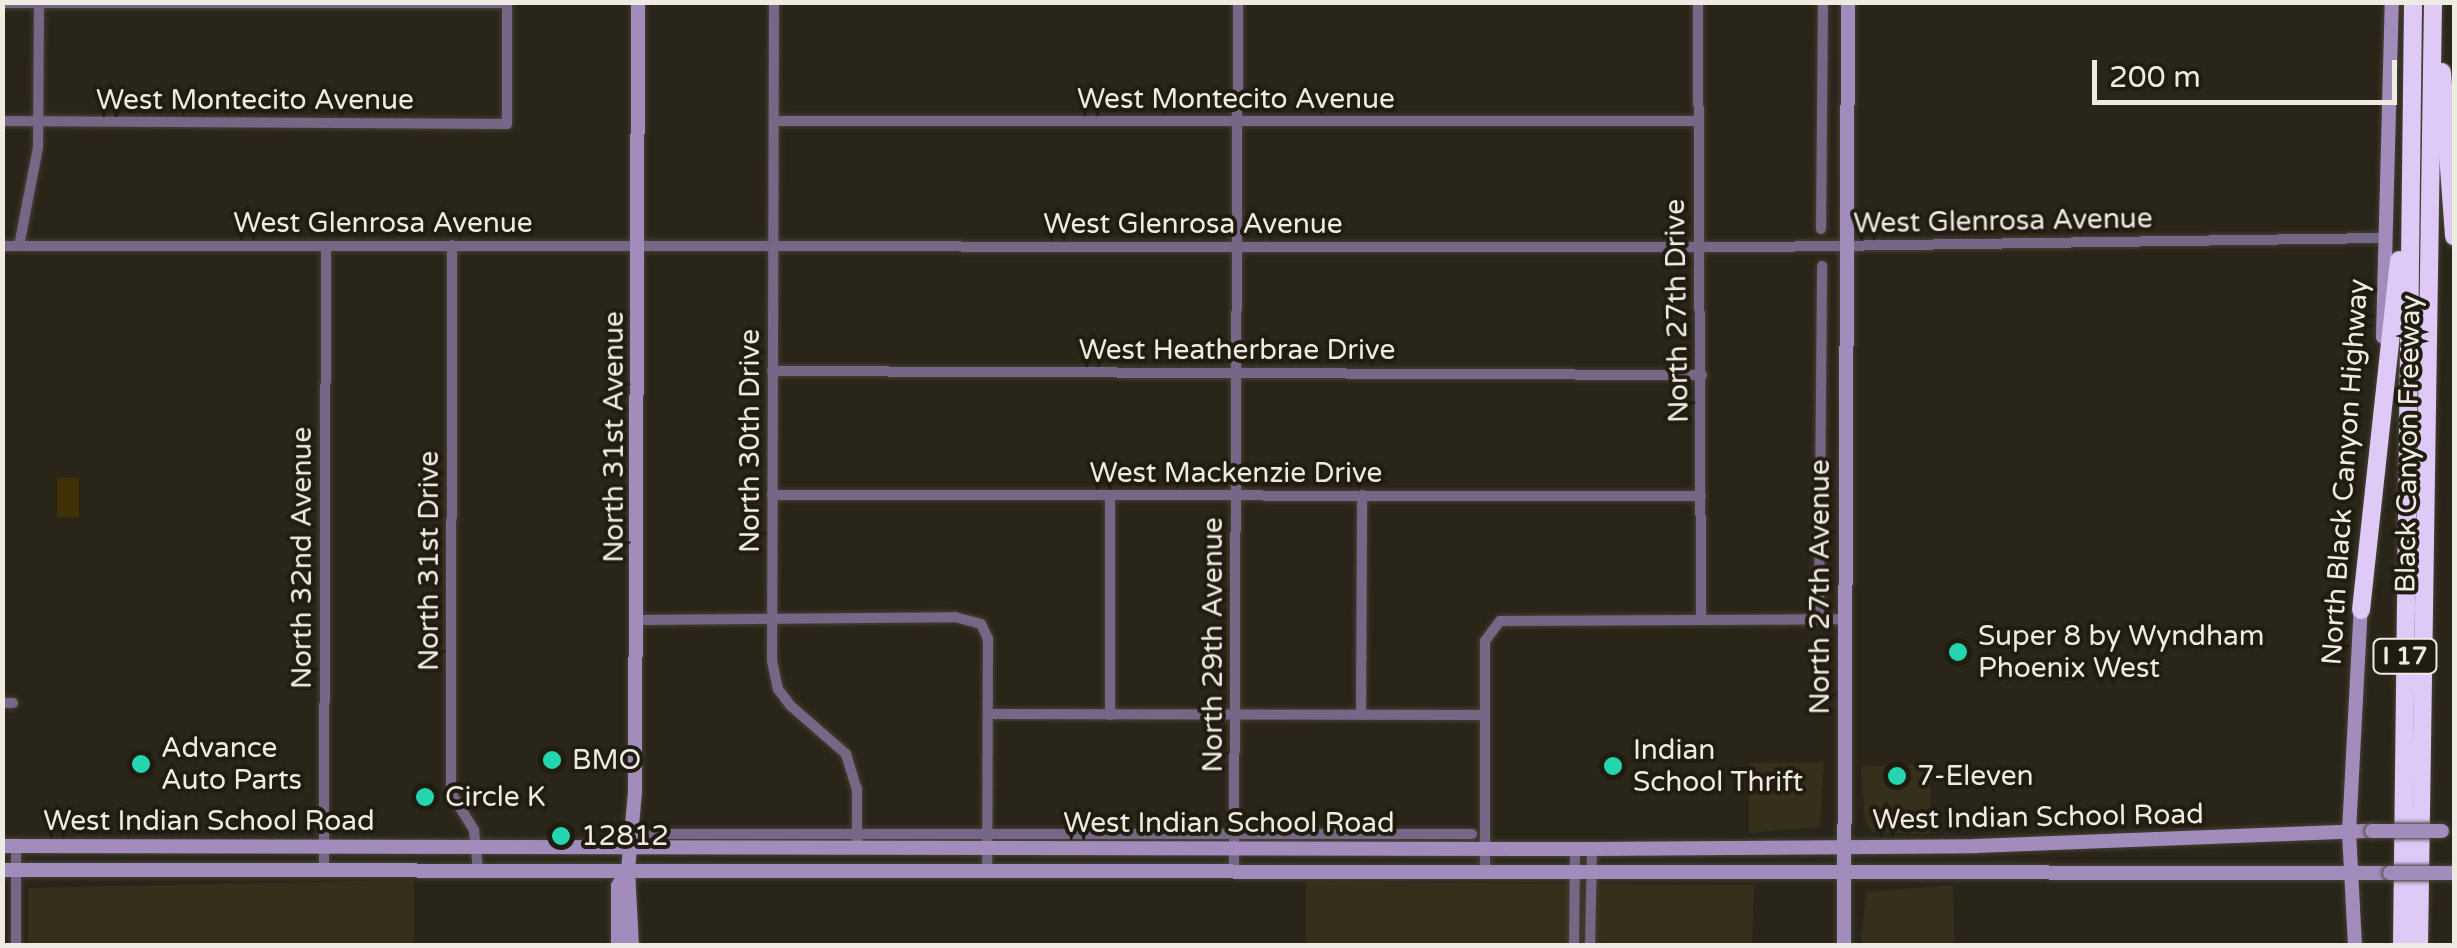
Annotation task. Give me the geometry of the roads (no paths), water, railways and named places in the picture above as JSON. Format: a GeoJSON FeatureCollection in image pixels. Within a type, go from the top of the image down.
{"type":"FeatureCollection","features":[{"type":"Feature","properties":{"kind":"highway","name":"Black Canyon Freeway"},"geometry":{"type":"LineString","coordinates":[[2402,946],[2413,2]]}},
{"type":"Feature","properties":{"kind":"highway"},"geometry":{"type":"LineString","coordinates":[[2408,366],[2417,342],[2424,2]]}},
{"type":"Feature","properties":{"kind":"highway"},"geometry":{"type":"LineString","coordinates":[[2419,946],[2433,2]]}},
{"type":"Feature","properties":{"kind":"highway","name":"Black Canyon Freeway"},"geometry":{"type":"LineString","coordinates":[[2430,946],[2443,2]]}},
{"type":"Feature","properties":{"kind":"highway"},"geometry":{"type":"LineString","coordinates":[[2442,72],[2454,237]]}},
{"type":"Feature","properties":{"kind":"highway"},"geometry":{"type":"LineString","coordinates":[[2361,610],[2409,206]]}},
{"type":"Feature","properties":{"kind":"main road","name":"North 31st Avenue"},"geometry":{"type":"LineString","coordinates":[[632,946],[628,870],[638,620],[638,2]]}},
{"type":"Feature","properties":{"kind":"main road","name":"North 27th Avenue"},"geometry":{"type":"LineString","coordinates":[[1844,946],[1844,205],[1848,2]]}},
{"type":"Feature","properties":{"kind":"main road","name":"North Black Canyon Highway"},"geometry":{"type":"LineString","coordinates":[[2355,946],[2350,832],[2384,238],[2392,2]]}},
{"type":"Feature","properties":{"kind":"main road","name":"West Indian School Road"},"geometry":{"type":"LineString","coordinates":[[10,846],[631,847],[987,840],[1592,849],[1843,847],[2454,831]]}},
{"type":"Feature","properties":{"kind":"main road","name":"West Indian School Road"},"geometry":{"type":"LineString","coordinates":[[9,870],[1234,868],[2454,874]]}},
{"type":"Feature","properties":{"kind":"main road","name":"North 31st Avenue"},"geometry":{"type":"LineString","coordinates":[[618,946],[618,886],[628,870]]}},
{"type":"Feature","properties":{"kind":"street","name":"North 30th Drive"},"geometry":{"type":"LineString","coordinates":[[774,2],[771,621],[778,689],[846,754],[857,789],[857,840]]}},
{"type":"Feature","properties":{"kind":"street","name":"North 29th Avenue"},"geometry":{"type":"LineString","coordinates":[[1234,868],[1238,2]]}},
{"type":"Feature","properties":{"kind":"street","name":"North 27th Drive"},"geometry":{"type":"LineString","coordinates":[[1698,2],[1701,620]]}},
{"type":"Feature","properties":{"kind":"street"},"geometry":{"type":"LineString","coordinates":[[1821,229],[1823,2]]}},
{"type":"Feature","properties":{"kind":"street"},"geometry":{"type":"LineString","coordinates":[[2,3],[507,3]]}},
{"type":"Feature","properties":{"kind":"street"},"geometry":{"type":"LineString","coordinates":[[19,246],[38,121],[40,3]]}},
{"type":"Feature","properties":{"kind":"street","name":"West Montecito Avenue"},"geometry":{"type":"LineString","coordinates":[[2,121],[506,124],[507,3]]}},
{"type":"Feature","properties":{"kind":"street","name":"West Montecito Avenue"},"geometry":{"type":"LineString","coordinates":[[774,121],[1698,121]]}},
{"type":"Feature","properties":{"kind":"street"},"geometry":{"type":"LineString","coordinates":[[1822,205],[1844,205]]}},
{"type":"Feature","properties":{"kind":"street","name":"West Glenrosa Avenue"},"geometry":{"type":"LineString","coordinates":[[2,246],[1700,247],[2384,238]]}},
{"type":"Feature","properties":{"kind":"street","name":"North 31st Drive"},"geometry":{"type":"LineString","coordinates":[[452,245],[451,793],[476,846],[478,870]]}},
{"type":"Feature","properties":{"kind":"street","name":"North 32nd Avenue"},"geometry":{"type":"LineString","coordinates":[[324,870],[326,246]]}},
{"type":"Feature","properties":{"kind":"street","name":"North 27th Avenue"},"geometry":{"type":"LineString","coordinates":[[1819,619],[1822,266]]}},
{"type":"Feature","properties":{"kind":"street"},"geometry":{"type":"LineString","coordinates":[[1822,289],[1845,289]]}},
{"type":"Feature","properties":{"kind":"street","name":"West Heatherbrae Drive"},"geometry":{"type":"LineString","coordinates":[[772,371],[1702,375]]}},
{"type":"Feature","properties":{"kind":"street","name":"West Mackenzie Drive"},"geometry":{"type":"LineString","coordinates":[[772,494],[1701,496]]}},
{"type":"Feature","properties":{"kind":"street"},"geometry":{"type":"LineString","coordinates":[[1110,495],[1110,714]]}},
{"type":"Feature","properties":{"kind":"street"},"geometry":{"type":"LineString","coordinates":[[1360,715],[1362,496]]}},
{"type":"Feature","properties":{"kind":"street"},"geometry":{"type":"LineString","coordinates":[[638,620],[955,617],[981,624],[988,639],[987,870]]}},
{"type":"Feature","properties":{"kind":"street"},"geometry":{"type":"LineString","coordinates":[[1485,870],[1484,641],[1492,628],[1507,619],[1845,619]]}},
{"type":"Feature","properties":{"kind":"street"},"geometry":{"type":"LineString","coordinates":[[988,714],[1486,715]]}},
{"type":"Feature","properties":{"kind":"street","name":"West Indian School Road"},"geometry":{"type":"LineString","coordinates":[[653,834],[857,840]]}},
{"type":"Feature","properties":{"kind":"street","name":"West Indian School Road"},"geometry":{"type":"LineString","coordinates":[[1234,841],[1472,834]]}},
{"type":"Feature","properties":{"kind":"street"},"geometry":{"type":"LineString","coordinates":[[10,846],[16,946]]}},
{"type":"Feature","properties":{"kind":"street"},"geometry":{"type":"LineString","coordinates":[[1574,849],[1574,946]]}},
{"type":"Feature","properties":{"kind":"street"},"geometry":{"type":"LineString","coordinates":[[1590,946],[1592,849]]}},
{"type":"Feature","properties":{"kind":"place","name":"Super 8 by Wyndham Phoenix West"},"geometry":{"type":"Point","coordinates":[1958,652]}},
{"type":"Feature","properties":{"kind":"place","name":"BMO"},"geometry":{"type":"Point","coordinates":[552,760]}},
{"type":"Feature","properties":{"kind":"place","name":"Advance Auto Parts"},"geometry":{"type":"Point","coordinates":[141,764]}},
{"type":"Feature","properties":{"kind":"place","name":"Indian School Thrift"},"geometry":{"type":"Point","coordinates":[1613,766]}},
{"type":"Feature","properties":{"kind":"place","name":"7-Eleven"},"geometry":{"type":"Point","coordinates":[1897,776]}},
{"type":"Feature","properties":{"kind":"place","name":"Circle K"},"geometry":{"type":"Point","coordinates":[425,797]}},
{"type":"Feature","properties":{"kind":"place","name":"12812"},"geometry":{"type":"Point","coordinates":[561,836]}}]}
